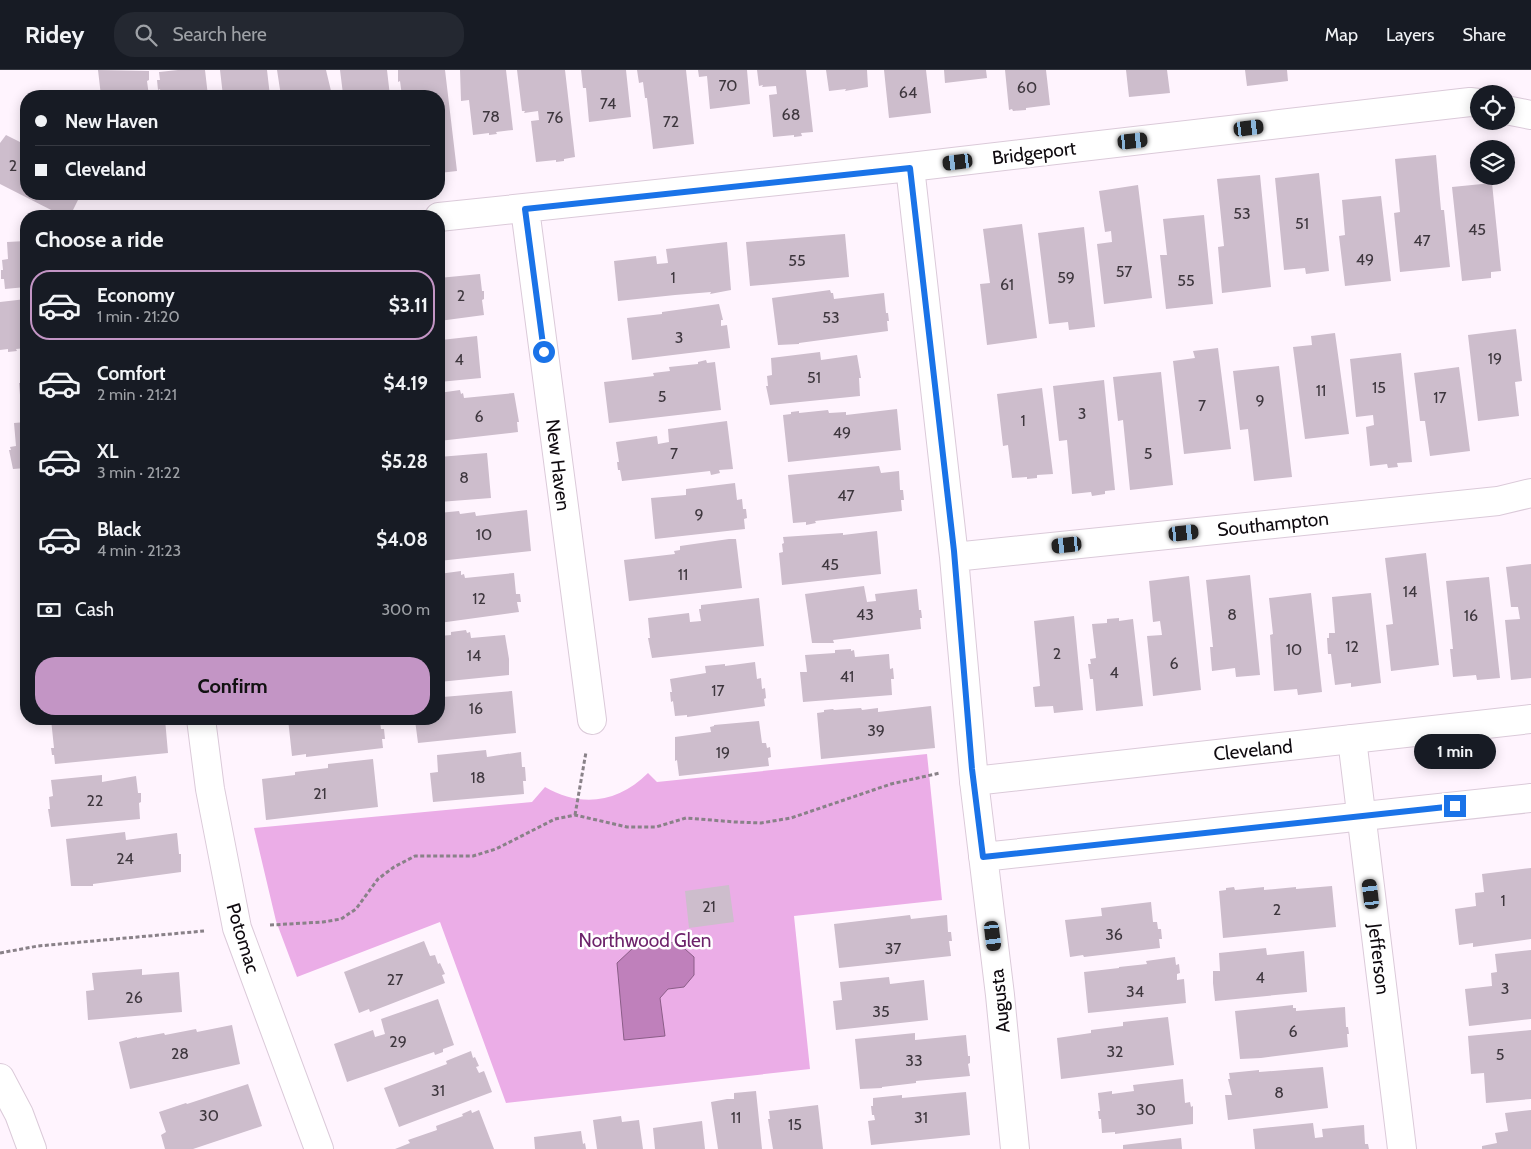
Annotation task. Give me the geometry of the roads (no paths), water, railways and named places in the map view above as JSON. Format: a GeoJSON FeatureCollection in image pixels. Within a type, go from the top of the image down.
{"type":"FeatureCollection","features":[{"type":"Feature","properties":{"kind":"street","name":"Bridgeport"},"geometry":{"type":"LineString","coordinates":[[445,216],[910,168],[1470,102]]}},
{"type":"Feature","properties":{"kind":"street"},"geometry":{"type":"LineString","coordinates":[[1515,112],[1531,115]]}},
{"type":"Feature","properties":{"kind":"street","name":"Augusta"},"geometry":{"type":"LineString","coordinates":[[910,168],[954,557],[973,775],[1002,1006],[1015,1149]]}},
{"type":"Feature","properties":{"kind":"street","name":"New Haven"},"geometry":{"type":"LineString","coordinates":[[525,209],[592,720]]}},
{"type":"Feature","properties":{"kind":"street","name":"Southampton"},"geometry":{"type":"LineString","coordinates":[[954,557],[1498,501],[1531,492]]}},
{"type":"Feature","properties":{"kind":"street","name":"Cleveland"},"geometry":{"type":"LineString","coordinates":[[973,775],[1531,720]]}},
{"type":"Feature","properties":{"kind":"street","name":"Potomac"},"geometry":{"type":"LineString","coordinates":[[202,725],[210,789],[237,928],[319,1149]]}},
{"type":"Feature","properties":{"kind":"street","name":"Jefferson"},"geometry":{"type":"LineString","coordinates":[[1352,739],[1402,1149]]}},
{"type":"Feature","properties":{"kind":"street"},"geometry":{"type":"LineString","coordinates":[[983,857],[1531,798]]}},
{"type":"Feature","properties":{"kind":"street"},"geometry":{"type":"LineString","coordinates":[[0,1078],[19,1114],[32,1149]]}},
{"type":"Feature","properties":{"kind":"park label","name":"Northwood Glen"},"geometry":{"type":"Point","coordinates":[645,940]}}]}
